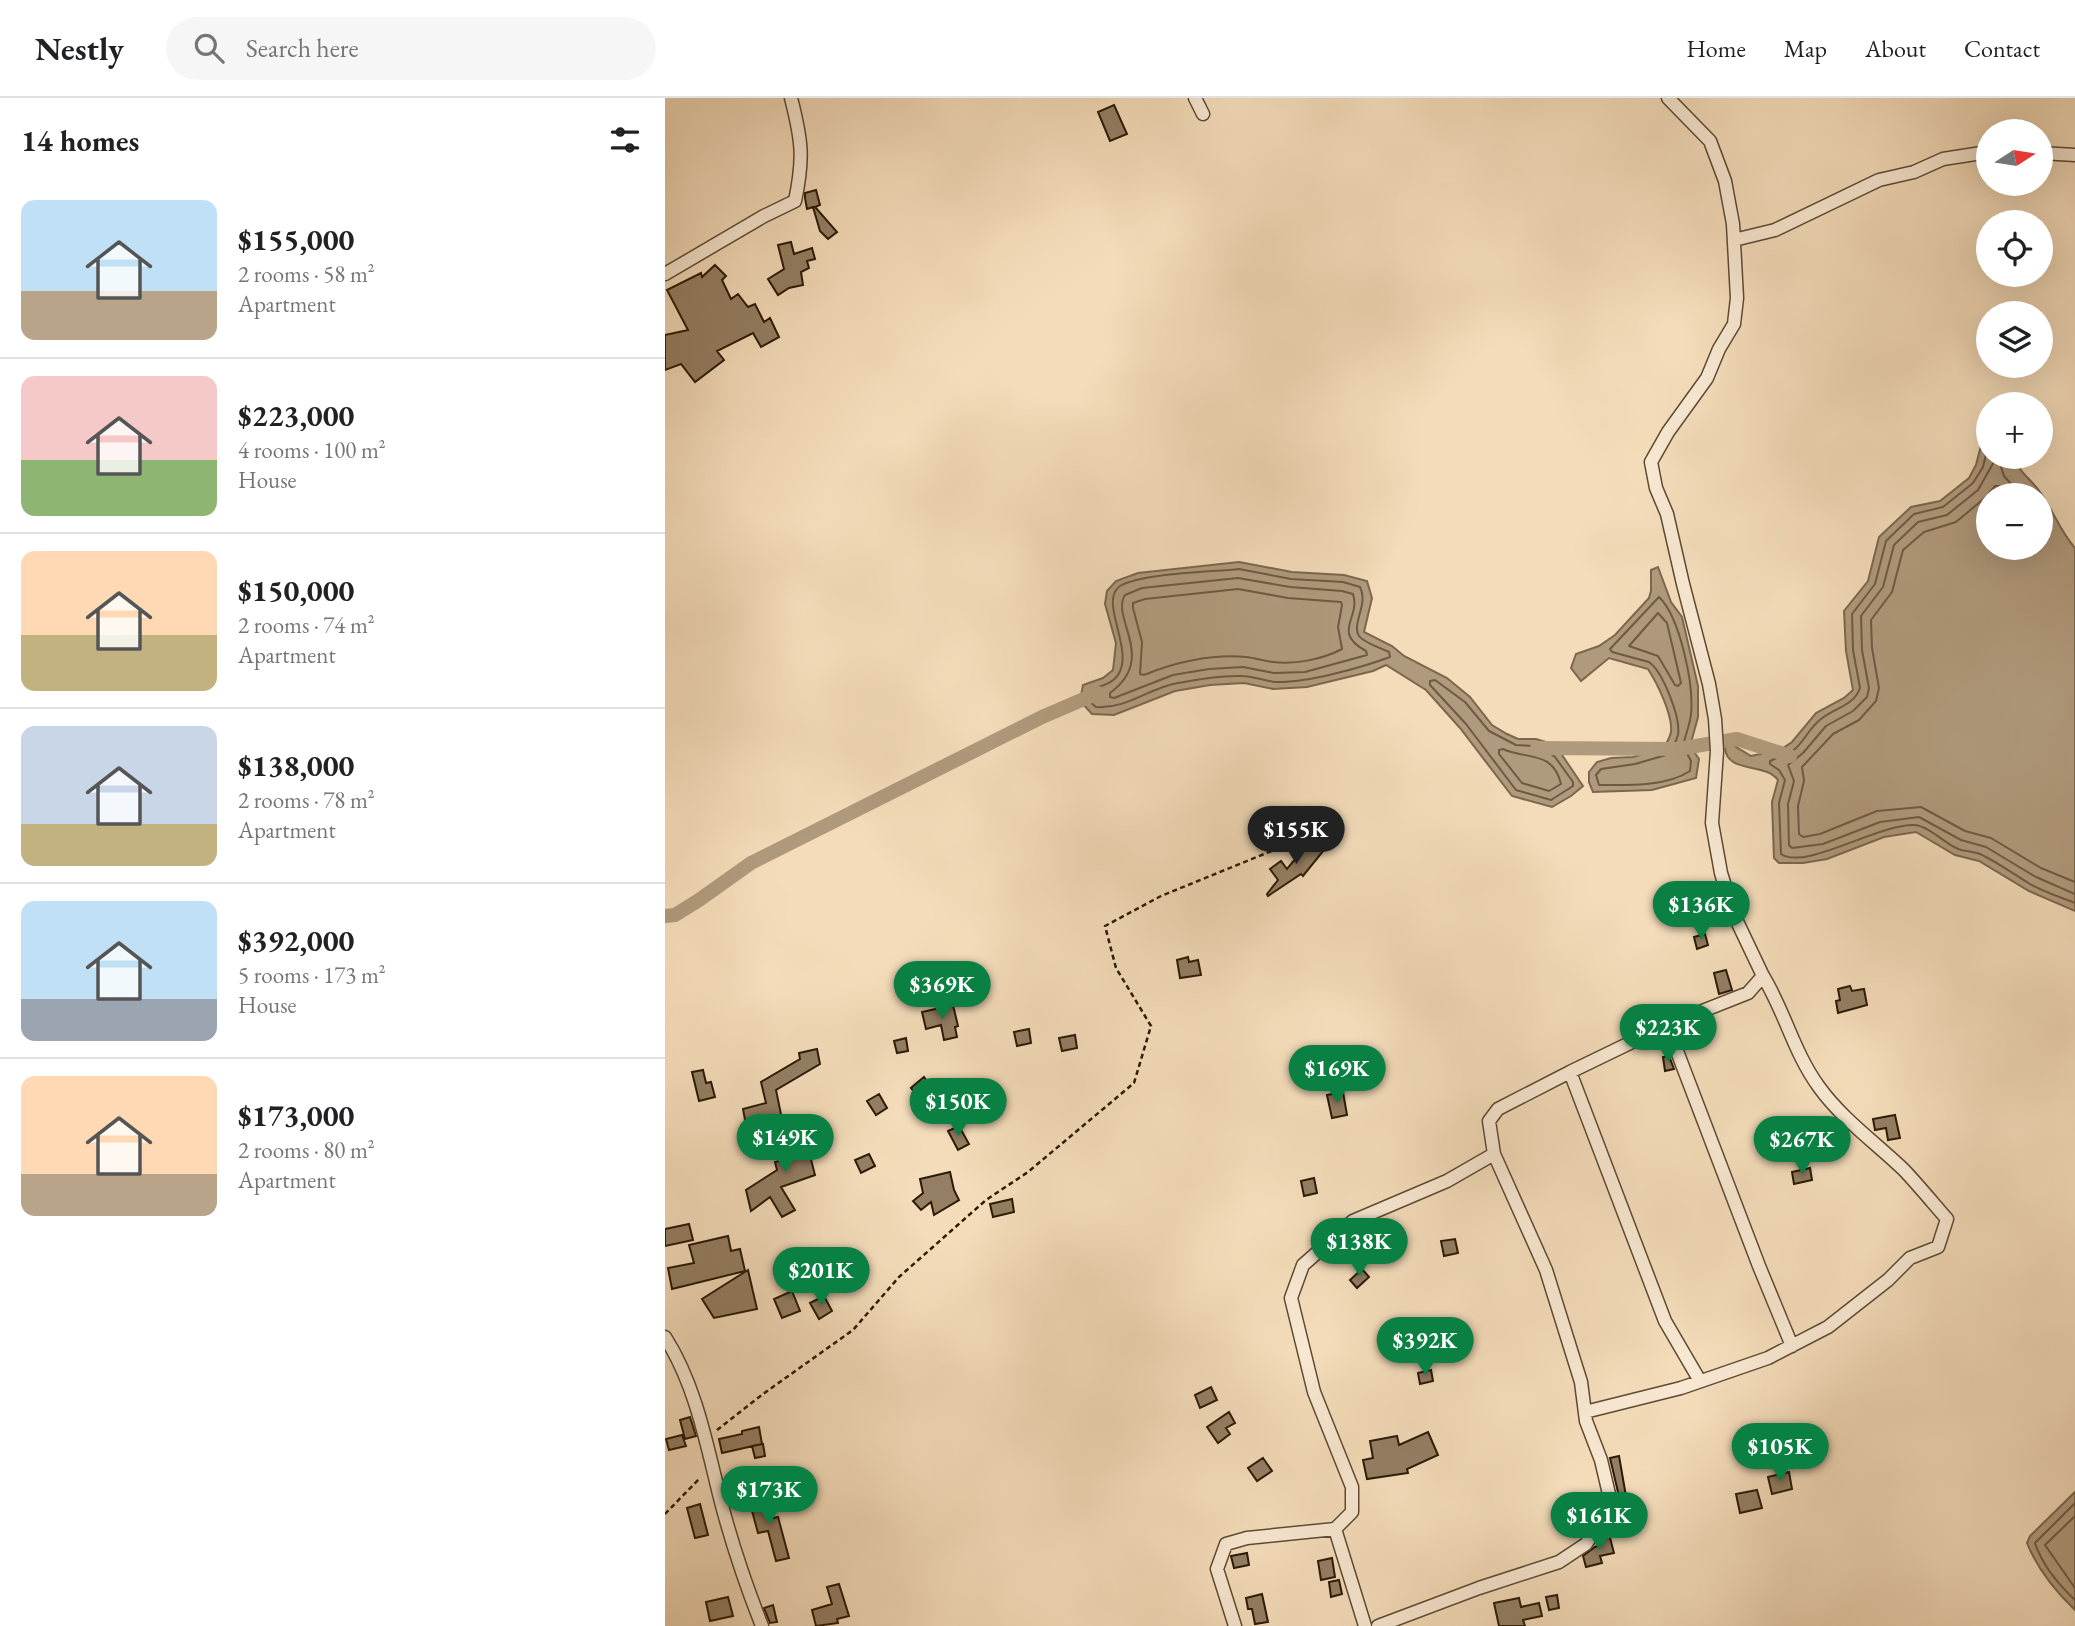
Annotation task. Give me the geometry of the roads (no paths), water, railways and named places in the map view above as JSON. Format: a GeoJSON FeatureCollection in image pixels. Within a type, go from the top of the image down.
{"type":"FeatureCollection","features":[{"type":"Feature","properties":{"kind":"street"},"geometry":{"type":"LineString","coordinates":[[665,274],[754,221],[795,201],[802,165],[800,136],[792,98]]}},
{"type":"Feature","properties":{"kind":"street"},"geometry":{"type":"LineString","coordinates":[[1195,98],[1203,114]]}},
{"type":"Feature","properties":{"kind":"street"},"geometry":{"type":"LineString","coordinates":[[1585,1412],[1700,1381],[1768,1358],[1828,1327],[1888,1280],[1910,1258],[1938,1248],[1947,1219],[1904,1170],[1822,1091],[1803,1062],[1773,993],[1734,915],[1721,873],[1712,823],[1717,751],[1715,719],[1707,673],[1667,514],[1651,462],[1668,432],[1707,378],[1719,349],[1734,324],[1737,298],[1734,240],[1725,181],[1710,141],[1668,98]]}},
{"type":"Feature","properties":{"kind":"street"},"geometry":{"type":"LineString","coordinates":[[1734,240],[1775,230],[1879,180],[1914,172],[1943,159],[1976,154]]}},
{"type":"Feature","properties":{"kind":"street"},"geometry":{"type":"LineString","coordinates":[[2053,154],[2075,155]]}},
{"type":"Feature","properties":{"kind":"street"},"geometry":{"type":"LineString","coordinates":[[1378,1626],[1479,1588],[1559,1563],[1586,1544],[1602,1520],[1609,1494],[1601,1460],[1586,1421],[1581,1382],[1546,1270],[1494,1154],[1489,1121],[1498,1109],[1570,1072],[1667,1025],[1748,993],[1763,976]]}},
{"type":"Feature","properties":{"kind":"street"},"geometry":{"type":"LineString","coordinates":[[1667,1025],[1792,1346]]}},
{"type":"Feature","properties":{"kind":"street"},"geometry":{"type":"LineString","coordinates":[[1570,1072],[1665,1321],[1700,1381]]}},
{"type":"Feature","properties":{"kind":"street"},"geometry":{"type":"LineString","coordinates":[[1234,1626],[1217,1569],[1226,1544],[1247,1538],[1335,1529],[1352,1512],[1352,1487],[1314,1392],[1291,1298],[1303,1265],[1353,1221],[1447,1181],[1494,1154]]}},
{"type":"Feature","properties":{"kind":"street"},"geometry":{"type":"LineString","coordinates":[[665,1337],[684,1377],[706,1439],[735,1550],[762,1626]]}},
{"type":"Feature","properties":{"kind":"street"},"geometry":{"type":"LineString","coordinates":[[1335,1529],[1365,1626]]}},
{"type":"Feature","properties":{"kind":"water"},"geometry":{"type":"Polygon","coordinates":[[[1976,465],[1976,469],[2021,469],[2032,483],[1976,483],[1976,560],[2053,560],[2053,513],[2075,548],[2075,911],[2029,891],[1979,861],[1955,855],[1916,832],[1884,837],[1827,859],[1779,863],[1774,858],[1772,802],[1778,780],[1765,771],[1732,761],[1725,748],[1731,744],[1751,756],[1780,750],[1792,742],[1816,713],[1853,690],[1846,651],[1844,611],[1868,581],[1879,537],[1911,507],[1940,501],[1969,478],[1976,465]]]}},
{"type":"Feature","properties":{"kind":"water"},"geometry":{"type":"Polygon","coordinates":[[[1239,562],[1292,572],[1344,575],[1367,581],[1372,598],[1364,632],[1447,678],[1470,697],[1492,725],[1507,734],[1518,739],[1536,739],[1549,743],[1560,752],[1583,786],[1552,807],[1512,796],[1460,728],[1426,690],[1386,665],[1373,671],[1307,687],[1273,689],[1244,683],[1210,685],[1175,691],[1114,715],[1092,714],[1080,701],[1083,685],[1103,678],[1113,670],[1116,643],[1105,604],[1107,591],[1116,581],[1138,573],[1239,562]]]}},
{"type":"Feature","properties":{"kind":"water"},"geometry":{"type":"Polygon","coordinates":[[[1658,567],[1671,602],[1682,617],[1698,686],[1698,717],[1690,746],[1699,759],[1696,778],[1652,790],[1593,792],[1589,772],[1597,762],[1633,757],[1664,748],[1670,734],[1667,708],[1648,669],[1609,658],[1581,681],[1571,668],[1576,654],[1599,646],[1615,635],[1649,598],[1651,570],[1658,567]]]}},
{"type":"Feature","properties":{"kind":"water"},"geometry":{"type":"Polygon","coordinates":[[[2075,1492],[2075,1610],[2047,1579],[2027,1543],[2030,1536],[2075,1492]]]}},
{"type":"Feature","properties":{"kind":"waterway"},"geometry":{"type":"LineString","coordinates":[[665,916],[675,915],[751,863],[1042,717],[1098,693]]}},
{"type":"Feature","properties":{"kind":"waterway"},"geometry":{"type":"LineString","coordinates":[[1537,748],[1678,749],[1737,739],[1790,756]]}}]}
